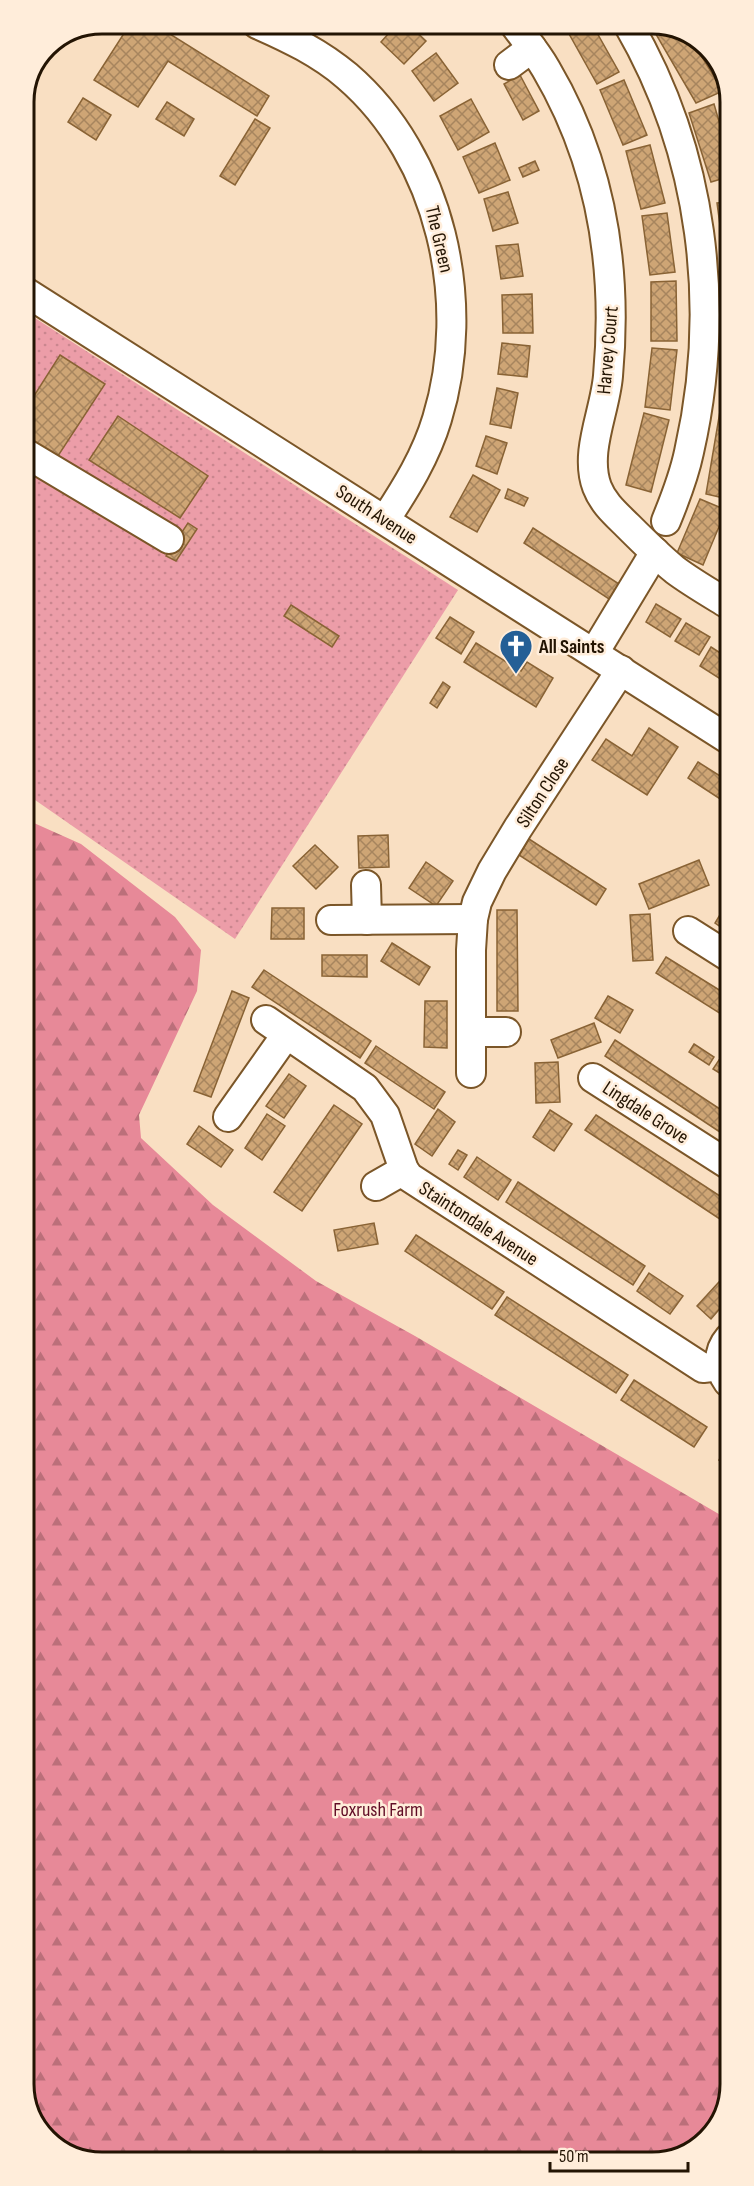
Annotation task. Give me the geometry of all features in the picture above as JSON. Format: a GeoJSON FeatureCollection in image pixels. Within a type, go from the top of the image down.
{"type":"FeatureCollection","features":[{"type":"Feature","properties":{"kind":"street","name":"The Green"},"geometry":{"type":"LineString","coordinates":[[311,35],[387,119],[419,173],[432,204],[449,269],[452,333],[444,393],[437,420],[416,470],[385,519]]}},
{"type":"Feature","properties":{"kind":"street","name":"Harvey Court"},"geometry":{"type":"LineString","coordinates":[[522,35],[545,67],[580,144],[599,201],[609,260],[612,320],[608,380],[593,453],[592,470],[597,488],[606,504],[675,570],[720,592]]}},
{"type":"Feature","properties":{"kind":"street"},"geometry":{"type":"LineString","coordinates":[[634,35],[656,78],[686,161],[696,202],[704,279],[704,366],[697,414],[689,454],[666,521]]}},
{"type":"Feature","properties":{"kind":"street"},"geometry":{"type":"LineString","coordinates":[[509,65],[532,48]]}},
{"type":"Feature","properties":{"kind":"street","name":"South Avenue"},"geometry":{"type":"LineString","coordinates":[[34,297],[720,734]]}},
{"type":"Feature","properties":{"kind":"street"},"geometry":{"type":"LineString","coordinates":[[34,458],[169,539]]}},
{"type":"Feature","properties":{"kind":"street"},"geometry":{"type":"LineString","coordinates":[[594,653],[655,552]]}},
{"type":"Feature","properties":{"kind":"street","name":"Silton Close"},"geometry":{"type":"LineString","coordinates":[[471,1073],[472,919],[477,902],[492,871],[621,670]]}},
{"type":"Feature","properties":{"kind":"street"},"geometry":{"type":"LineString","coordinates":[[366,885],[367,920]]}},
{"type":"Feature","properties":{"kind":"street"},"geometry":{"type":"LineString","coordinates":[[331,920],[472,919]]}},
{"type":"Feature","properties":{"kind":"street"},"geometry":{"type":"LineString","coordinates":[[688,932],[720,952]]}},
{"type":"Feature","properties":{"kind":"street","name":"Staintondale Avenue"},"geometry":{"type":"LineString","coordinates":[[228,1117],[276,1027],[365,1088],[385,1115],[404,1170],[418,1183],[703,1368],[720,1373]]}},
{"type":"Feature","properties":{"kind":"street"},"geometry":{"type":"LineString","coordinates":[[471,1032],[506,1032]]}},
{"type":"Feature","properties":{"kind":"street","name":"Lingdale Grove"},"geometry":{"type":"LineString","coordinates":[[593,1078],[720,1160]]}},
{"type":"Feature","properties":{"kind":"street"},"geometry":{"type":"LineString","coordinates":[[376,1186],[404,1170]]}},
{"type":"Feature","properties":{"kind":"shaded area"},"geometry":{"type":"Polygon","coordinates":[[[34,317],[458,590],[235,939],[34,799],[34,317]]]}},
{"type":"Feature","properties":{"kind":"green space","name":"Foxrush Farm"},"geometry":{"type":"Polygon","coordinates":[[[34,823],[81,844],[175,917],[201,950],[197,991],[139,1115],[141,1138],[213,1205],[316,1281],[415,1336],[720,1515],[720,2083],[716,2105],[705,2125],[696,2135],[677,2146],[651,2152],[99,2151],[77,2146],[58,2135],[46,2121],[37,2101],[34,2083],[34,823]]]}},
{"type":"Feature","properties":{"kind":"building"},"geometry":{"type":"Polygon","coordinates":[[[123,35],[172,35],[269,96],[257,116],[168,61],[138,107],[94,80],[123,35]]]}},
{"type":"Feature","properties":{"kind":"building"},"geometry":{"type":"Polygon","coordinates":[[[387,35],[420,35],[426,41],[404,64],[381,42],[387,35]]]}},
{"type":"Feature","properties":{"kind":"building"},"geometry":{"type":"Polygon","coordinates":[[[570,35],[598,35],[619,72],[597,84],[570,35]]]}},
{"type":"Feature","properties":{"kind":"building"},"geometry":{"type":"Polygon","coordinates":[[[657,35],[669,37],[689,46],[702,57],[712,74],[719,93],[696,103],[657,35]]]}},
{"type":"Feature","properties":{"kind":"building"},"geometry":{"type":"Polygon","coordinates":[[[436,53],[458,83],[434,101],[412,71],[436,53]]]}},
{"type":"Feature","properties":{"kind":"building"},"geometry":{"type":"Polygon","coordinates":[[[520,75],[539,111],[523,120],[504,84],[520,75]]]}},
{"type":"Feature","properties":{"kind":"building"},"geometry":{"type":"Polygon","coordinates":[[[624,80],[647,135],[623,145],[600,90],[624,80]]]}},
{"type":"Feature","properties":{"kind":"building"},"geometry":{"type":"Polygon","coordinates":[[[83,98],[111,115],[96,140],[68,122],[83,98]]]}},
{"type":"Feature","properties":{"kind":"building"},"geometry":{"type":"Polygon","coordinates":[[[471,99],[489,132],[458,150],[440,116],[471,99]]]}},
{"type":"Feature","properties":{"kind":"building"},"geometry":{"type":"Polygon","coordinates":[[[167,102],[194,119],[184,136],[156,119],[167,102]]]}},
{"type":"Feature","properties":{"kind":"building"},"geometry":{"type":"Polygon","coordinates":[[[714,104],[720,125],[720,179],[711,182],[689,113],[714,104]]]}},
{"type":"Feature","properties":{"kind":"building"},"geometry":{"type":"Polygon","coordinates":[[[255,119],[270,128],[235,185],[220,176],[255,119]]]}},
{"type":"Feature","properties":{"kind":"building"},"geometry":{"type":"Polygon","coordinates":[[[495,143],[510,180],[479,193],[463,157],[495,143]]]}},
{"type":"Feature","properties":{"kind":"building"},"geometry":{"type":"Polygon","coordinates":[[[650,145],[665,203],[641,209],[626,151],[650,145]]]}},
{"type":"Feature","properties":{"kind":"building"},"geometry":{"type":"Polygon","coordinates":[[[535,161],[539,170],[523,177],[519,168],[535,161]]]}},
{"type":"Feature","properties":{"kind":"building"},"geometry":{"type":"Polygon","coordinates":[[[508,192],[518,223],[493,231],[484,199],[508,192]]]}},
{"type":"Feature","properties":{"kind":"building"},"geometry":{"type":"Polygon","coordinates":[[[717,203],[720,203],[720,225],[717,203]]]}},
{"type":"Feature","properties":{"kind":"building"},"geometry":{"type":"Polygon","coordinates":[[[667,213],[675,272],[650,275],[642,216],[667,213]]]}},
{"type":"Feature","properties":{"kind":"building"},"geometry":{"type":"Polygon","coordinates":[[[518,244],[523,276],[501,279],[496,246],[518,244]]]}},
{"type":"Feature","properties":{"kind":"building"},"geometry":{"type":"Polygon","coordinates":[[[676,281],[677,341],[651,341],[651,282],[676,281]]]}},
{"type":"Feature","properties":{"kind":"building"},"geometry":{"type":"Polygon","coordinates":[[[532,294],[533,333],[503,333],[502,295],[532,294]]]}},
{"type":"Feature","properties":{"kind":"building"},"geometry":{"type":"Polygon","coordinates":[[[502,343],[530,346],[527,377],[498,374],[502,343]]]}},
{"type":"Feature","properties":{"kind":"building"},"geometry":{"type":"Polygon","coordinates":[[[652,348],[677,350],[670,410],[645,407],[652,348]]]}},
{"type":"Feature","properties":{"kind":"building"},"geometry":{"type":"Polygon","coordinates":[[[60,355],[105,384],[54,462],[34,449],[34,396],[60,355]]]}},
{"type":"Feature","properties":{"kind":"building"},"geometry":{"type":"Polygon","coordinates":[[[497,388],[518,393],[511,428],[490,424],[497,388]]]}},
{"type":"Feature","properties":{"kind":"building"},"geometry":{"type":"Polygon","coordinates":[[[720,411],[720,497],[706,494],[720,411]]]}},
{"type":"Feature","properties":{"kind":"building"},"geometry":{"type":"Polygon","coordinates":[[[644,413],[669,420],[651,492],[626,485],[644,413]]]}},
{"type":"Feature","properties":{"kind":"building"},"geometry":{"type":"Polygon","coordinates":[[[118,416],[208,476],[180,518],[89,460],[118,416]]]}},
{"type":"Feature","properties":{"kind":"building"},"geometry":{"type":"Polygon","coordinates":[[[486,436],[507,443],[497,474],[476,466],[486,436]]]}},
{"type":"Feature","properties":{"kind":"building"},"geometry":{"type":"Polygon","coordinates":[[[473,475],[500,490],[477,532],[450,517],[473,475]]]}},
{"type":"Feature","properties":{"kind":"building"},"geometry":{"type":"Polygon","coordinates":[[[508,489],[528,498],[524,506],[505,498],[508,489]]]}},
{"type":"Feature","properties":{"kind":"building"},"geometry":{"type":"Polygon","coordinates":[[[700,499],[720,507],[720,524],[703,565],[677,553],[700,499]]]}},
{"type":"Feature","properties":{"kind":"building"},"geometry":{"type":"Polygon","coordinates":[[[188,523],[197,529],[176,561],[166,556],[188,523]]]}},
{"type":"Feature","properties":{"kind":"building"},"geometry":{"type":"Polygon","coordinates":[[[533,528],[619,584],[609,599],[524,543],[533,528]]]}},
{"type":"Feature","properties":{"kind":"building"},"geometry":{"type":"Polygon","coordinates":[[[656,604],[681,619],[670,637],[646,622],[656,604]]]}},
{"type":"Feature","properties":{"kind":"building"},"geometry":{"type":"Polygon","coordinates":[[[291,605],[339,636],[332,647],[284,616],[291,605]]]}},
{"type":"Feature","properties":{"kind":"building"},"geometry":{"type":"Polygon","coordinates":[[[450,617],[474,632],[461,654],[436,638],[450,617]]]}},
{"type":"Feature","properties":{"kind":"building"},"geometry":{"type":"Polygon","coordinates":[[[686,623],[710,637],[699,655],[675,641],[686,623]]]}},
{"type":"Feature","properties":{"kind":"building","name":"All Saints"},"geometry":{"type":"Polygon","coordinates":[[[476,643],[521,671],[527,662],[553,678],[536,707],[464,662],[476,643]]]}},
{"type":"Feature","properties":{"kind":"building"},"geometry":{"type":"Polygon","coordinates":[[[711,647],[720,653],[720,679],[700,666],[711,647]]]}},
{"type":"Feature","properties":{"kind":"building"},"geometry":{"type":"Polygon","coordinates":[[[443,682],[450,687],[437,708],[430,703],[443,682]]]}},
{"type":"Feature","properties":{"kind":"building"},"geometry":{"type":"Polygon","coordinates":[[[649,728],[678,747],[647,795],[592,760],[606,739],[632,756],[649,728]]]}},
{"type":"Feature","properties":{"kind":"building"},"geometry":{"type":"Polygon","coordinates":[[[698,762],[720,776],[720,799],[688,778],[698,762]]]}},
{"type":"Feature","properties":{"kind":"building"},"geometry":{"type":"Polygon","coordinates":[[[388,835],[389,867],[359,868],[358,836],[388,835]]]}},
{"type":"Feature","properties":{"kind":"building"},"geometry":{"type":"Polygon","coordinates":[[[529,839],[606,889],[596,905],[519,855],[529,839]]]}},
{"type":"Feature","properties":{"kind":"building"},"geometry":{"type":"Polygon","coordinates":[[[315,845],[338,867],[316,889],[293,866],[315,845]]]}},
{"type":"Feature","properties":{"kind":"building"},"geometry":{"type":"Polygon","coordinates":[[[699,860],[709,885],[649,909],[639,884],[699,860]]]}},
{"type":"Feature","properties":{"kind":"building"},"geometry":{"type":"Polygon","coordinates":[[[426,862],[453,881],[436,906],[409,888],[426,862]]]}},
{"type":"Feature","properties":{"kind":"building"},"geometry":{"type":"Polygon","coordinates":[[[272,908],[304,908],[304,939],[271,939],[272,908]]]}},
{"type":"Feature","properties":{"kind":"building"},"geometry":{"type":"Polygon","coordinates":[[[497,910],[517,910],[518,1011],[497,1011],[497,910]]]}},
{"type":"Feature","properties":{"kind":"building"},"geometry":{"type":"Polygon","coordinates":[[[650,914],[653,960],[633,961],[630,915],[650,914]]]}},
{"type":"Feature","properties":{"kind":"building"},"geometry":{"type":"Polygon","coordinates":[[[720,915],[720,926],[715,923],[720,915]]]}},
{"type":"Feature","properties":{"kind":"building"},"geometry":{"type":"Polygon","coordinates":[[[392,943],[430,967],[419,985],[381,961],[392,943]]]}},
{"type":"Feature","properties":{"kind":"building"},"geometry":{"type":"Polygon","coordinates":[[[322,955],[367,955],[367,977],[322,976],[322,955]]]}},
{"type":"Feature","properties":{"kind":"building"},"geometry":{"type":"Polygon","coordinates":[[[666,957],[720,990],[720,1013],[656,973],[666,957]]]}},
{"type":"Feature","properties":{"kind":"building"},"geometry":{"type":"Polygon","coordinates":[[[264,970],[371,1041],[360,1058],[252,987],[264,970]]]}},
{"type":"Feature","properties":{"kind":"building"},"geometry":{"type":"Polygon","coordinates":[[[232,991],[249,998],[211,1097],[194,1091],[232,991]]]}},
{"type":"Feature","properties":{"kind":"building"},"geometry":{"type":"Polygon","coordinates":[[[608,996],[633,1010],[620,1033],[595,1018],[608,996]]]}},
{"type":"Feature","properties":{"kind":"building"},"geometry":{"type":"Polygon","coordinates":[[[425,1001],[447,1001],[447,1048],[424,1047],[425,1001]]]}},
{"type":"Feature","properties":{"kind":"building"},"geometry":{"type":"Polygon","coordinates":[[[594,1023],[601,1042],[558,1058],[551,1040],[594,1023]]]}},
{"type":"Feature","properties":{"kind":"building"},"geometry":{"type":"Polygon","coordinates":[[[615,1040],[720,1109],[720,1132],[605,1056],[615,1040]]]}},
{"type":"Feature","properties":{"kind":"building"},"geometry":{"type":"Polygon","coordinates":[[[694,1044],[714,1057],[709,1065],[689,1052],[694,1044]]]}},
{"type":"Feature","properties":{"kind":"building"},"geometry":{"type":"Polygon","coordinates":[[[376,1046],[445,1092],[434,1109],[365,1063],[376,1046]]]}},
{"type":"Feature","properties":{"kind":"building"},"geometry":{"type":"Polygon","coordinates":[[[719,1060],[720,1061],[720,1073],[713,1069],[719,1060]]]}},
{"type":"Feature","properties":{"kind":"building"},"geometry":{"type":"Polygon","coordinates":[[[558,1062],[560,1102],[536,1103],[535,1063],[558,1062]]]}},
{"type":"Feature","properties":{"kind":"building"},"geometry":{"type":"Polygon","coordinates":[[[289,1074],[306,1086],[284,1118],[266,1106],[289,1074]]]}},
{"type":"Feature","properties":{"kind":"building"},"geometry":{"type":"Polygon","coordinates":[[[334,1105],[362,1124],[302,1211],[274,1192],[334,1105]]]}},
{"type":"Feature","properties":{"kind":"building"},"geometry":{"type":"Polygon","coordinates":[[[438,1109],[455,1122],[432,1156],[415,1144],[438,1109]]]}},
{"type":"Feature","properties":{"kind":"building"},"geometry":{"type":"Polygon","coordinates":[[[550,1110],[572,1124],[554,1151],[533,1137],[550,1110]]]}},
{"type":"Feature","properties":{"kind":"building"},"geometry":{"type":"Polygon","coordinates":[[[267,1114],[285,1126],[262,1160],[245,1148],[267,1114]]]}},
{"type":"Feature","properties":{"kind":"building"},"geometry":{"type":"Polygon","coordinates":[[[596,1115],[720,1196],[720,1219],[585,1130],[596,1115]]]}},
{"type":"Feature","properties":{"kind":"building"},"geometry":{"type":"Polygon","coordinates":[[[199,1126],[233,1150],[221,1167],[187,1144],[199,1126]]]}},
{"type":"Feature","properties":{"kind":"building"},"geometry":{"type":"Polygon","coordinates":[[[458,1150],[467,1155],[458,1170],[449,1164],[458,1150]]]}},
{"type":"Feature","properties":{"kind":"building"},"geometry":{"type":"Polygon","coordinates":[[[477,1157],[511,1180],[498,1200],[464,1177],[477,1157]]]}},
{"type":"Feature","properties":{"kind":"building"},"geometry":{"type":"Polygon","coordinates":[[[518,1182],[645,1266],[633,1285],[506,1202],[518,1182]]]}},
{"type":"Feature","properties":{"kind":"building"},"geometry":{"type":"Polygon","coordinates":[[[374,1223],[378,1244],[338,1251],[334,1230],[374,1223]]]}},
{"type":"Feature","properties":{"kind":"building"},"geometry":{"type":"Polygon","coordinates":[[[416,1235],[504,1292],[492,1309],[405,1251],[416,1235]]]}},
{"type":"Feature","properties":{"kind":"building"},"geometry":{"type":"Polygon","coordinates":[[[649,1273],[683,1296],[670,1314],[637,1291],[649,1273]]]}},
{"type":"Feature","properties":{"kind":"building"},"geometry":{"type":"Polygon","coordinates":[[[720,1281],[720,1308],[711,1319],[697,1306],[720,1281]]]}},
{"type":"Feature","properties":{"kind":"building"},"geometry":{"type":"Polygon","coordinates":[[[507,1297],[628,1375],[616,1393],[495,1315],[507,1297]]]}},
{"type":"Feature","properties":{"kind":"building"},"geometry":{"type":"Polygon","coordinates":[[[634,1380],[707,1427],[694,1447],[621,1400],[634,1380]]]}},
{"type":"Feature","properties":{"kind":"place","name":"All Saints"},"geometry":{"type":"Point","coordinates":[516,675]}}]}
